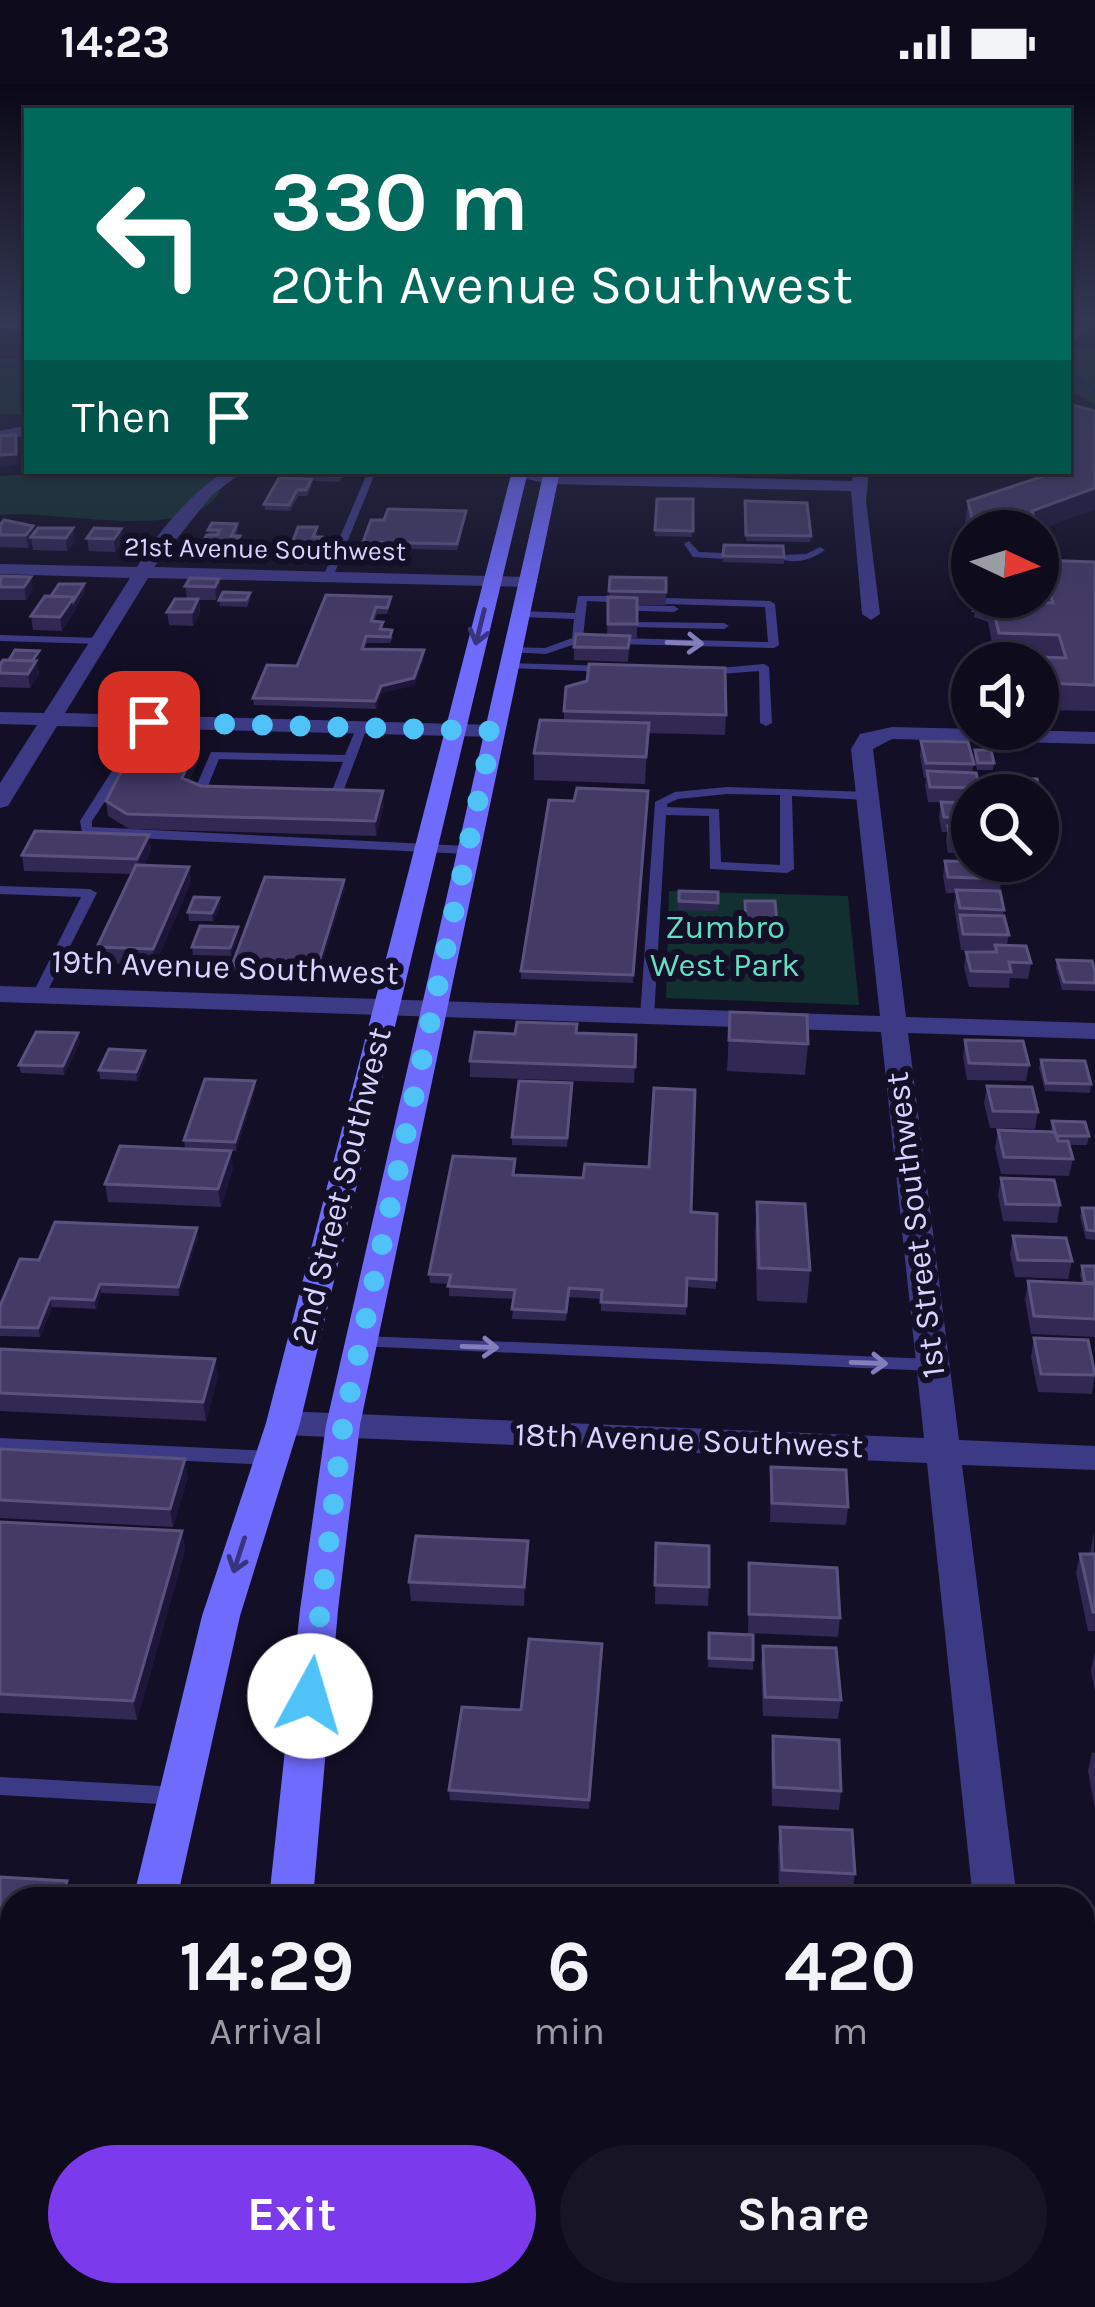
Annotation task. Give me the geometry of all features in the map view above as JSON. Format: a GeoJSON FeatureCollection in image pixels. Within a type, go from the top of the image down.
{"type":"FeatureCollection","features":[{"type":"Feature","properties":{"kind":"main road","name":"2nd Street Southwest"},"geometry":{"type":"LineString","coordinates":[[158,1887],[221,1616],[277,1440],[492,581],[536,474]]}},
{"type":"Feature","properties":{"kind":"main road","name":"2nd Street Southwest"},"geometry":{"type":"LineString","coordinates":[[292,1887],[321,1591],[343,1425],[529,582],[536,474]]}},
{"type":"Feature","properties":{"kind":"street"},"geometry":{"type":"LineString","coordinates":[[0,436],[23,431]]}},
{"type":"Feature","properties":{"kind":"street"},"geometry":{"type":"LineString","coordinates":[[0,801],[142,573],[190,506],[232,474]]}},
{"type":"Feature","properties":{"kind":"street"},"geometry":{"type":"LineString","coordinates":[[573,474],[862,478],[858,501],[872,614]]}},
{"type":"Feature","properties":{"kind":"street"},"geometry":{"type":"LineString","coordinates":[[657,474],[720,478]]}},
{"type":"Feature","properties":{"kind":"street","name":"21st Avenue Southwest"},"geometry":{"type":"LineString","coordinates":[[0,569],[529,582]]}},
{"type":"Feature","properties":{"kind":"street"},"geometry":{"type":"LineString","coordinates":[[0,718],[493,731]]}},
{"type":"Feature","properties":{"kind":"street","name":"1st Street Southwest"},"geometry":{"type":"LineString","coordinates":[[994,1887],[862,749],[876,736],[1095,738]]}},
{"type":"Feature","properties":{"kind":"street","name":"19th Avenue Southwest"},"geometry":{"type":"LineString","coordinates":[[0,994],[1095,1031]]}},
{"type":"Feature","properties":{"kind":"street","name":"18th Avenue Southwest"},"geometry":{"type":"LineString","coordinates":[[277,1440],[343,1425],[1095,1458]]}},
{"type":"Feature","properties":{"kind":"lane"},"geometry":{"type":"LineString","coordinates":[[328,578],[371,474]]}},
{"type":"Feature","properties":{"kind":"lane"},"geometry":{"type":"LineString","coordinates":[[689,544],[696,555],[723,556]]}},
{"type":"Feature","properties":{"kind":"lane"},"geometry":{"type":"LineString","coordinates":[[783,558],[808,557],[820,550]]}},
{"type":"Feature","properties":{"kind":"lane"},"geometry":{"type":"LineString","coordinates":[[580,611],[610,599]]}},
{"type":"Feature","properties":{"kind":"lane"},"geometry":{"type":"LineString","coordinates":[[665,601],[723,606]]}},
{"type":"Feature","properties":{"kind":"lane"},"geometry":{"type":"LineString","coordinates":[[511,658],[577,640],[774,645],[770,604],[521,614]]}},
{"type":"Feature","properties":{"kind":"lane"},"geometry":{"type":"LineString","coordinates":[[723,606],[725,644]]}},
{"type":"Feature","properties":{"kind":"lane"},"geometry":{"type":"LineString","coordinates":[[580,611],[593,624]]}},
{"type":"Feature","properties":{"kind":"lane"},"geometry":{"type":"LineString","coordinates":[[577,640],[580,611]]}},
{"type":"Feature","properties":{"kind":"lane"},"geometry":{"type":"LineString","coordinates":[[636,625],[724,626]]}},
{"type":"Feature","properties":{"kind":"lane"},"geometry":{"type":"LineString","coordinates":[[0,638],[100,641]]}},
{"type":"Feature","properties":{"kind":"lane"},"geometry":{"type":"LineString","coordinates":[[511,658],[628,670]]}},
{"type":"Feature","properties":{"kind":"lane"},"geometry":{"type":"LineString","coordinates":[[692,671],[764,667],[766,723]]}},
{"type":"Feature","properties":{"kind":"lane"},"geometry":{"type":"LineString","coordinates":[[149,722],[101,793],[86,829],[112,835],[467,850]]}},
{"type":"Feature","properties":{"kind":"lane"},"geometry":{"type":"LineString","coordinates":[[292,791],[338,792],[361,728]]}},
{"type":"Feature","properties":{"kind":"lane"},"geometry":{"type":"LineString","coordinates":[[131,752],[152,753]]}},
{"type":"Feature","properties":{"kind":"lane"},"geometry":{"type":"LineString","coordinates":[[194,754],[350,759]]}},
{"type":"Feature","properties":{"kind":"lane"},"geometry":{"type":"LineString","coordinates":[[215,755],[201,789],[247,790]]}},
{"type":"Feature","properties":{"kind":"lane"},"geometry":{"type":"LineString","coordinates":[[647,1017],[661,802],[673,794],[717,792],[867,796]]}},
{"type":"Feature","properties":{"kind":"lane"},"geometry":{"type":"LineString","coordinates":[[717,792],[715,866],[787,868],[786,794]]}},
{"type":"Feature","properties":{"kind":"lane"},"geometry":{"type":"LineString","coordinates":[[660,811],[715,812]]}},
{"type":"Feature","properties":{"kind":"lane"},"geometry":{"type":"LineString","coordinates":[[0,890],[90,893],[39,995]]}},
{"type":"Feature","properties":{"kind":"lane"},"geometry":{"type":"LineString","coordinates":[[363,1342],[932,1365]]}},
{"type":"Feature","properties":{"kind":"lane"},"geometry":{"type":"LineString","coordinates":[[0,1445],[277,1440]]}},
{"type":"Feature","properties":{"kind":"lane"},"geometry":{"type":"LineString","coordinates":[[0,1786],[179,1796]]}},
{"type":"Feature","properties":{"kind":"green space"},"geometry":{"type":"Polygon","coordinates":[[[221,474],[212,481],[220,492],[203,508],[151,521],[0,515],[0,476],[221,474]]]}},
{"type":"Feature","properties":{"kind":"green space","name":"Zumbro West Park"},"geometry":{"type":"Polygon","coordinates":[[[669,891],[848,896],[859,1005],[666,998],[669,891]]]}},
{"type":"Feature","properties":{"kind":"building"},"geometry":{"type":"Polygon","coordinates":[[[1071,421],[1095,421],[1095,488],[1035,510],[970,510],[968,501],[1050,474],[1071,474],[1071,421]]]}},
{"type":"Feature","properties":{"kind":"building"},"geometry":{"type":"Polygon","coordinates":[[[16,435],[16,454],[0,455],[0,436],[16,435]]]}},
{"type":"Feature","properties":{"kind":"building"},"geometry":{"type":"Polygon","coordinates":[[[279,478],[312,479],[306,490],[297,490],[289,505],[264,504],[279,478]]]}},
{"type":"Feature","properties":{"kind":"building"},"geometry":{"type":"Polygon","coordinates":[[[657,499],[693,499],[693,531],[655,530],[657,499]]]}},
{"type":"Feature","properties":{"kind":"building"},"geometry":{"type":"Polygon","coordinates":[[[745,501],[807,503],[811,536],[746,535],[745,501]]]}},
{"type":"Feature","properties":{"kind":"building"},"geometry":{"type":"Polygon","coordinates":[[[388,509],[466,511],[457,544],[363,542],[371,520],[384,520],[388,509]]]}},
{"type":"Feature","properties":{"kind":"building"},"geometry":{"type":"Polygon","coordinates":[[[4,520],[33,526],[26,535],[0,535],[4,520]]]}},
{"type":"Feature","properties":{"kind":"building"},"geometry":{"type":"Polygon","coordinates":[[[212,523],[237,524],[231,536],[240,536],[235,545],[201,544],[207,535],[220,530],[208,530],[212,523]]]}},
{"type":"Feature","properties":{"kind":"building"},"geometry":{"type":"Polygon","coordinates":[[[298,527],[317,527],[313,537],[322,537],[318,548],[291,547],[298,527]]]}},
{"type":"Feature","properties":{"kind":"building"},"geometry":{"type":"Polygon","coordinates":[[[38,528],[73,528],[66,538],[31,537],[38,528]]]}},
{"type":"Feature","properties":{"kind":"building"},"geometry":{"type":"Polygon","coordinates":[[[94,528],[121,529],[114,539],[87,538],[94,528]]]}},
{"type":"Feature","properties":{"kind":"building"},"geometry":{"type":"Polygon","coordinates":[[[724,545],[783,546],[784,557],[723,556],[724,545]]]}},
{"type":"Feature","properties":{"kind":"building"},"geometry":{"type":"Polygon","coordinates":[[[1059,561],[1095,562],[1095,685],[1059,684],[1059,658],[1066,658],[1059,635],[999,633],[995,618],[1059,618],[1059,561]]]}},
{"type":"Feature","properties":{"kind":"building"},"geometry":{"type":"Polygon","coordinates":[[[1,576],[31,577],[24,587],[0,587],[1,576]]]}},
{"type":"Feature","properties":{"kind":"building"},"geometry":{"type":"Polygon","coordinates":[[[610,577],[666,578],[666,592],[609,591],[610,577]]]}},
{"type":"Feature","properties":{"kind":"building"},"geometry":{"type":"Polygon","coordinates":[[[190,578],[219,579],[215,587],[185,586],[190,578]]]}},
{"type":"Feature","properties":{"kind":"building"},"geometry":{"type":"Polygon","coordinates":[[[59,584],[84,584],[74,600],[51,596],[59,584]]]}},
{"type":"Feature","properties":{"kind":"building"},"geometry":{"type":"Polygon","coordinates":[[[223,592],[250,593],[246,600],[219,600],[223,592]]]}},
{"type":"Feature","properties":{"kind":"building"},"geometry":{"type":"Polygon","coordinates":[[[326,595],[391,597],[387,608],[376,607],[371,621],[383,622],[380,629],[392,630],[390,637],[366,636],[362,649],[424,650],[414,678],[381,686],[375,701],[253,698],[267,665],[297,666],[326,595]]]}},
{"type":"Feature","properties":{"kind":"building"},"geometry":{"type":"Polygon","coordinates":[[[45,596],[74,597],[60,617],[31,616],[45,596]]]}},
{"type":"Feature","properties":{"kind":"building"},"geometry":{"type":"Polygon","coordinates":[[[608,597],[637,598],[637,624],[608,624],[608,597]]]}},
{"type":"Feature","properties":{"kind":"building"},"geometry":{"type":"Polygon","coordinates":[[[175,599],[198,599],[192,612],[167,612],[175,599]]]}},
{"type":"Feature","properties":{"kind":"building"},"geometry":{"type":"Polygon","coordinates":[[[576,634],[630,636],[628,648],[574,647],[576,634]]]}},
{"type":"Feature","properties":{"kind":"building"},"geometry":{"type":"Polygon","coordinates":[[[15,650],[39,651],[32,661],[9,660],[15,650]]]}},
{"type":"Feature","properties":{"kind":"building"},"geometry":{"type":"Polygon","coordinates":[[[3,660],[36,661],[28,674],[0,673],[3,660]]]}},
{"type":"Feature","properties":{"kind":"building"},"geometry":{"type":"Polygon","coordinates":[[[589,664],[725,668],[726,715],[564,711],[566,687],[587,681],[589,664]]]}},
{"type":"Feature","properties":{"kind":"building"},"geometry":{"type":"Polygon","coordinates":[[[540,720],[649,723],[646,757],[534,753],[540,720]]]}},
{"type":"Feature","properties":{"kind":"building"},"geometry":{"type":"Polygon","coordinates":[[[921,741],[951,742],[951,750],[970,750],[974,764],[926,763],[921,741]]]}},
{"type":"Feature","properties":{"kind":"building"},"geometry":{"type":"Polygon","coordinates":[[[136,743],[197,745],[182,778],[201,786],[383,791],[375,821],[127,814],[106,801],[136,743]]]}},
{"type":"Feature","properties":{"kind":"building"},"geometry":{"type":"Polygon","coordinates":[[[975,750],[991,750],[994,763],[978,763],[975,750]]]}},
{"type":"Feature","properties":{"kind":"building"},"geometry":{"type":"Polygon","coordinates":[[[927,771],[976,773],[951,774],[951,787],[930,787],[927,771]]]}},
{"type":"Feature","properties":{"kind":"building"},"geometry":{"type":"Polygon","coordinates":[[[577,788],[648,791],[633,975],[521,971],[549,800],[574,801],[577,788]]]}},
{"type":"Feature","properties":{"kind":"building"},"geometry":{"type":"Polygon","coordinates":[[[941,802],[951,802],[951,817],[944,817],[941,802]]]}},
{"type":"Feature","properties":{"kind":"building"},"geometry":{"type":"Polygon","coordinates":[[[35,831],[149,835],[137,859],[22,855],[35,831]]]}},
{"type":"Feature","properties":{"kind":"building"},"geometry":{"type":"Polygon","coordinates":[[[136,865],[189,867],[153,949],[97,947],[136,865]]]}},
{"type":"Feature","properties":{"kind":"building"},"geometry":{"type":"Polygon","coordinates":[[[265,877],[344,880],[317,968],[232,965],[265,877]]]}},
{"type":"Feature","properties":{"kind":"building"},"geometry":{"type":"Polygon","coordinates":[[[956,890],[1000,891],[1004,910],[960,908],[956,890]]]}},
{"type":"Feature","properties":{"kind":"building"},"geometry":{"type":"Polygon","coordinates":[[[679,891],[718,892],[718,903],[679,901],[679,891]]]}},
{"type":"Feature","properties":{"kind":"building"},"geometry":{"type":"Polygon","coordinates":[[[194,897],[219,898],[212,913],[188,912],[194,897]]]}},
{"type":"Feature","properties":{"kind":"building"},"geometry":{"type":"Polygon","coordinates":[[[745,901],[775,901],[777,922],[746,921],[745,901]]]}},
{"type":"Feature","properties":{"kind":"building"},"geometry":{"type":"Polygon","coordinates":[[[960,915],[1004,916],[1009,935],[963,934],[960,915]]]}},
{"type":"Feature","properties":{"kind":"building"},"geometry":{"type":"Polygon","coordinates":[[[200,926],[238,927],[230,948],[192,947],[200,926]]]}},
{"type":"Feature","properties":{"kind":"building"},"geometry":{"type":"Polygon","coordinates":[[[995,945],[1026,946],[1031,963],[1009,962],[1011,972],[971,971],[966,952],[997,952],[995,945]]]}},
{"type":"Feature","properties":{"kind":"building"},"geometry":{"type":"Polygon","coordinates":[[[1057,960],[1092,961],[1095,983],[1064,982],[1057,960]]]}},
{"type":"Feature","properties":{"kind":"building"},"geometry":{"type":"Polygon","coordinates":[[[730,1012],[807,1015],[808,1044],[729,1040],[730,1012]]]}},
{"type":"Feature","properties":{"kind":"building"},"geometry":{"type":"Polygon","coordinates":[[[517,1022],[577,1024],[576,1033],[636,1035],[635,1067],[470,1061],[475,1032],[515,1034],[517,1022]]]}},
{"type":"Feature","properties":{"kind":"building"},"geometry":{"type":"Polygon","coordinates":[[[36,1032],[78,1033],[63,1066],[19,1065],[36,1032]]]}},
{"type":"Feature","properties":{"kind":"building"},"geometry":{"type":"Polygon","coordinates":[[[965,1040],[1023,1041],[1029,1065],[969,1063],[965,1040]]]}},
{"type":"Feature","properties":{"kind":"building"},"geometry":{"type":"Polygon","coordinates":[[[109,1049],[145,1051],[136,1072],[99,1070],[109,1049]]]}},
{"type":"Feature","properties":{"kind":"building"},"geometry":{"type":"Polygon","coordinates":[[[1041,1060],[1085,1061],[1091,1084],[1046,1083],[1041,1060]]]}},
{"type":"Feature","properties":{"kind":"building"},"geometry":{"type":"Polygon","coordinates":[[[205,1079],[255,1081],[235,1142],[184,1140],[205,1079]]]}},
{"type":"Feature","properties":{"kind":"building"},"geometry":{"type":"Polygon","coordinates":[[[519,1081],[572,1083],[567,1138],[512,1137],[519,1081]]]}},
{"type":"Feature","properties":{"kind":"building"},"geometry":{"type":"Polygon","coordinates":[[[987,1086],[1032,1087],[1038,1112],[993,1111],[987,1086]]]}},
{"type":"Feature","properties":{"kind":"building"},"geometry":{"type":"Polygon","coordinates":[[[654,1088],[695,1090],[691,1212],[717,1214],[716,1280],[687,1278],[686,1306],[601,1302],[602,1290],[569,1288],[566,1312],[512,1309],[515,1290],[448,1286],[451,1275],[429,1274],[453,1156],[515,1159],[513,1175],[583,1178],[585,1164],[649,1167],[654,1088]]]}},
{"type":"Feature","properties":{"kind":"building"},"geometry":{"type":"Polygon","coordinates":[[[1052,1121],[1085,1122],[1089,1136],[1056,1136],[1052,1121]]]}},
{"type":"Feature","properties":{"kind":"building"},"geometry":{"type":"Polygon","coordinates":[[[998,1130],[1055,1132],[1058,1141],[1068,1141],[1073,1159],[1004,1157],[998,1130]]]}},
{"type":"Feature","properties":{"kind":"building"},"geometry":{"type":"Polygon","coordinates":[[[120,1146],[231,1151],[218,1189],[105,1184],[120,1146]]]}},
{"type":"Feature","properties":{"kind":"building"},"geometry":{"type":"Polygon","coordinates":[[[1001,1178],[1054,1180],[1060,1205],[1006,1204],[1001,1178]]]}},
{"type":"Feature","properties":{"kind":"building"},"geometry":{"type":"Polygon","coordinates":[[[757,1202],[805,1204],[810,1270],[759,1268],[757,1202]]]}},
{"type":"Feature","properties":{"kind":"building"},"geometry":{"type":"Polygon","coordinates":[[[1082,1208],[1095,1208],[1095,1231],[1087,1230],[1082,1208]]]}},
{"type":"Feature","properties":{"kind":"building"},"geometry":{"type":"Polygon","coordinates":[[[55,1222],[197,1228],[178,1287],[100,1284],[94,1300],[50,1298],[38,1328],[0,1327],[0,1306],[20,1259],[39,1260],[55,1222]]]}},
{"type":"Feature","properties":{"kind":"building"},"geometry":{"type":"Polygon","coordinates":[[[1013,1236],[1066,1238],[1072,1261],[1018,1260],[1013,1236]]]}},
{"type":"Feature","properties":{"kind":"building"},"geometry":{"type":"Polygon","coordinates":[[[1082,1266],[1095,1266],[1095,1283],[1085,1282],[1082,1266]]]}},
{"type":"Feature","properties":{"kind":"building"},"geometry":{"type":"Polygon","coordinates":[[[1028,1281],[1095,1284],[1095,1319],[1034,1316],[1028,1281]]]}},
{"type":"Feature","properties":{"kind":"building"},"geometry":{"type":"Polygon","coordinates":[[[1034,1338],[1088,1340],[1095,1375],[1041,1374],[1034,1338]]]}},
{"type":"Feature","properties":{"kind":"building"},"geometry":{"type":"Polygon","coordinates":[[[0,1349],[215,1359],[203,1402],[0,1393],[0,1349]]]}},
{"type":"Feature","properties":{"kind":"building"},"geometry":{"type":"Polygon","coordinates":[[[0,1449],[185,1459],[170,1509],[0,1500],[0,1449]]]}},
{"type":"Feature","properties":{"kind":"building"},"geometry":{"type":"Polygon","coordinates":[[[771,1467],[846,1470],[848,1507],[772,1503],[771,1467]]]}},
{"type":"Feature","properties":{"kind":"building"},"geometry":{"type":"Polygon","coordinates":[[[0,1522],[182,1531],[133,1701],[0,1694],[0,1522]]]}},
{"type":"Feature","properties":{"kind":"building"},"geometry":{"type":"Polygon","coordinates":[[[416,1536],[528,1541],[524,1587],[409,1582],[416,1536]]]}},
{"type":"Feature","properties":{"kind":"building"},"geometry":{"type":"Polygon","coordinates":[[[656,1543],[709,1546],[709,1587],[655,1585],[656,1543]]]}},
{"type":"Feature","properties":{"kind":"building"},"geometry":{"type":"Polygon","coordinates":[[[1080,1554],[1095,1554],[1095,1612],[1093,1612],[1080,1554]]]}},
{"type":"Feature","properties":{"kind":"building"},"geometry":{"type":"Polygon","coordinates":[[[749,1563],[837,1568],[840,1618],[749,1614],[749,1563]]]}},
{"type":"Feature","properties":{"kind":"building"},"geometry":{"type":"Polygon","coordinates":[[[709,1633],[753,1635],[753,1660],[709,1658],[709,1633]]]}},
{"type":"Feature","properties":{"kind":"building"},"geometry":{"type":"Polygon","coordinates":[[[529,1639],[602,1644],[589,1800],[449,1790],[462,1707],[521,1710],[529,1639]]]}},
{"type":"Feature","properties":{"kind":"building"},"geometry":{"type":"Polygon","coordinates":[[[763,1646],[836,1648],[841,1700],[765,1697],[763,1646]]]}},
{"type":"Feature","properties":{"kind":"building"},"geometry":{"type":"Polygon","coordinates":[[[773,1736],[839,1740],[841,1791],[774,1787],[773,1736]]]}},
{"type":"Feature","properties":{"kind":"building"},"geometry":{"type":"Polygon","coordinates":[[[780,1827],[852,1830],[855,1874],[782,1870],[780,1827]]]}},
{"type":"Feature","properties":{"kind":"building"},"geometry":{"type":"Polygon","coordinates":[[[0,1877],[67,1881],[65,1887],[0,1887],[0,1877]]]}},
{"type":"Feature","properties":{"kind":"route"},"geometry":{"type":"LineString","coordinates":[[149,722],[493,731],[343,1425],[310,1696]]}}]}
